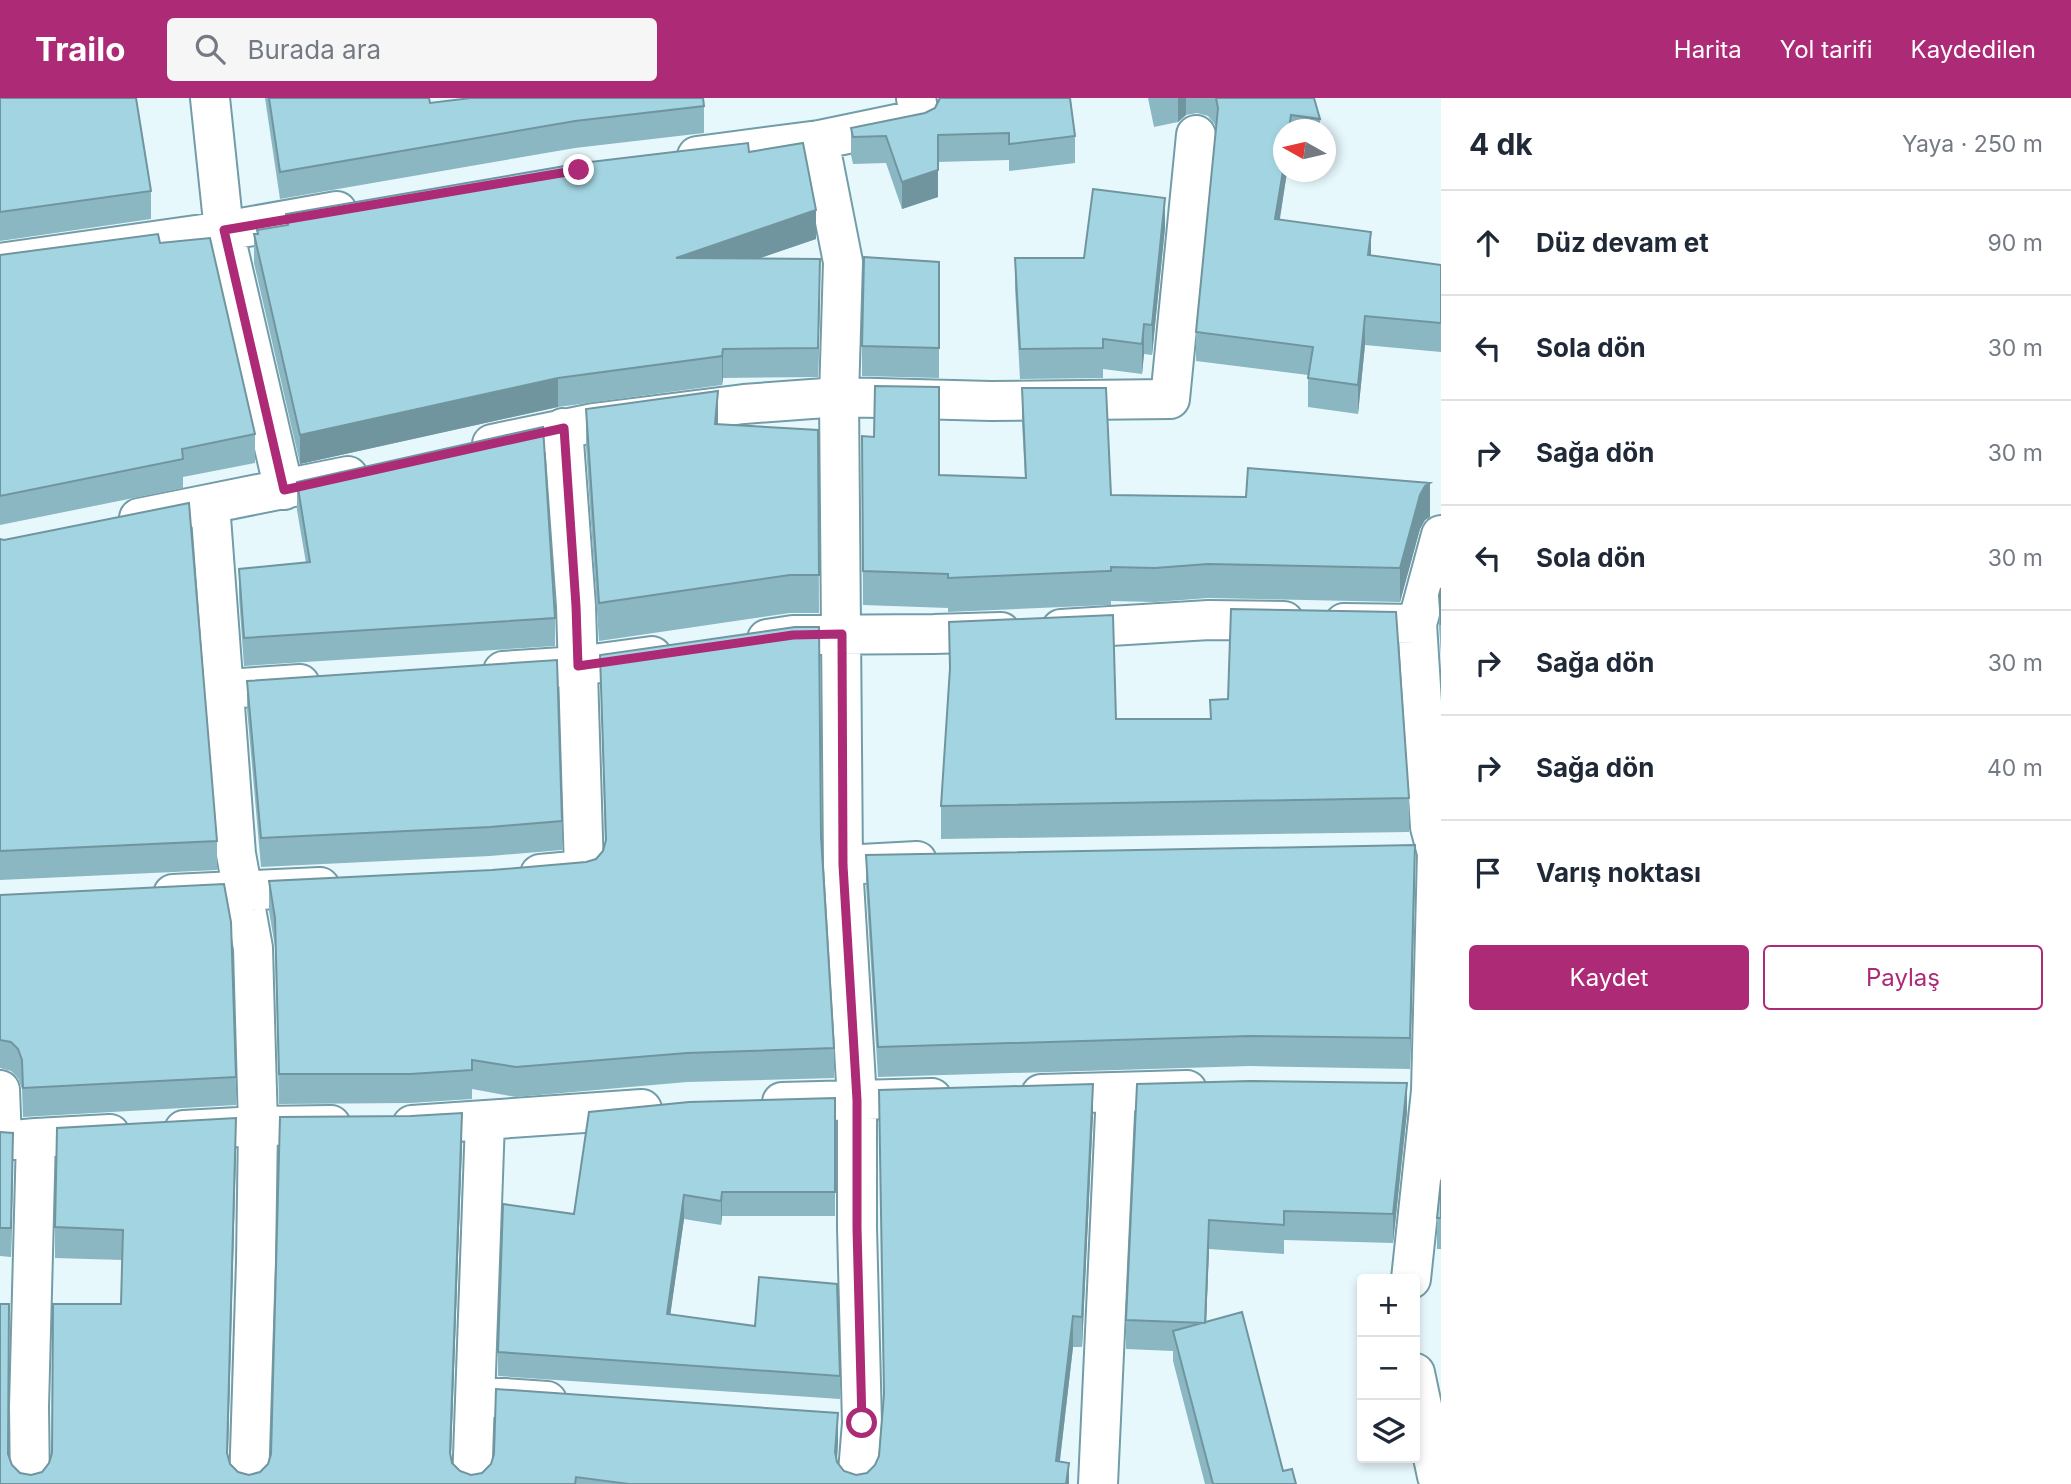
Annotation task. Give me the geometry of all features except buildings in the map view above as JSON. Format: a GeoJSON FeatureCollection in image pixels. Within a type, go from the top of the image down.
{"type":"FeatureCollection","features":[{"type":"Feature","properties":{"kind":"street"},"geometry":{"type":"LineString","coordinates":[[210,98],[224,230],[284,490]]}},
{"type":"Feature","properties":{"kind":"street"},"geometry":{"type":"LineString","coordinates":[[660,160],[819,140],[920,120],[916,98]]}},
{"type":"Feature","properties":{"kind":"street"},"geometry":{"type":"LineString","coordinates":[[457,452],[564,428],[744,404],[839,397],[992,401],[1170,399],[1196,135]]}},
{"type":"Feature","properties":{"kind":"street"},"geometry":{"type":"LineString","coordinates":[[819,140],[843,262],[839,397],[843,865],[857,1100],[857,1228],[848,1422],[857,1484]]}},
{"type":"Feature","properties":{"kind":"street"},"geometry":{"type":"LineString","coordinates":[[0,263],[374,205]]}},
{"type":"Feature","properties":{"kind":"street"},"geometry":{"type":"LineString","coordinates":[[504,877],[584,870],[576,606],[564,428]]}},
{"type":"Feature","properties":{"kind":"street"},"geometry":{"type":"LineString","coordinates":[[105,526],[377,470]]}},
{"type":"Feature","properties":{"kind":"street"},"geometry":{"type":"LineString","coordinates":[[210,504],[236,855],[253,948],[257,1126],[256,1262],[248,1484]]}},
{"type":"Feature","properties":{"kind":"street"},"geometry":{"type":"LineString","coordinates":[[1410,1274],[1425,1091],[1439,853],[1430,827],[1417,624],[1441,535]]}},
{"type":"Feature","properties":{"kind":"street"},"geometry":{"type":"LineString","coordinates":[[729,645],[793,635],[961,633],[1209,620],[1417,624]]}},
{"type":"Feature","properties":{"kind":"street"},"geometry":{"type":"LineString","coordinates":[[470,673],[578,666],[690,651]]}},
{"type":"Feature","properties":{"kind":"street"},"geometry":{"type":"LineString","coordinates":[[225,689],[334,682]]}},
{"type":"Feature","properties":{"kind":"street"},"geometry":{"type":"LineString","coordinates":[[1397,854],[1439,853]]}},
{"type":"Feature","properties":{"kind":"street"},"geometry":{"type":"LineString","coordinates":[[843,865],[947,861]]}},
{"type":"Feature","properties":{"kind":"street"},"geometry":{"type":"LineString","coordinates":[[135,896],[353,886]]}},
{"type":"Feature","properties":{"kind":"street"},"geometry":{"type":"LineString","coordinates":[[1007,1095],[1223,1088]]}},
{"type":"Feature","properties":{"kind":"street"},"geometry":{"type":"LineString","coordinates":[[0,1090],[13,1140],[29,1407],[30,1484]]}},
{"type":"Feature","properties":{"kind":"street"},"geometry":{"type":"LineString","coordinates":[[1098,1484],[1116,1092]]}},
{"type":"Feature","properties":{"kind":"street"},"geometry":{"type":"LineString","coordinates":[[753,1103],[966,1097]]}},
{"type":"Feature","properties":{"kind":"street"},"geometry":{"type":"LineString","coordinates":[[13,1140],[257,1126],[485,1121],[675,1106]]}},
{"type":"Feature","properties":{"kind":"street"},"geometry":{"type":"LineString","coordinates":[[472,1484],[485,1121]]}},
{"type":"Feature","properties":{"kind":"street"},"geometry":{"type":"LineString","coordinates":[[476,1396],[586,1404]]}},
{"type":"Feature","properties":{"kind":"street"},"geometry":{"type":"LineString","coordinates":[[1420,1396],[1441,1484]]}},
{"type":"Feature","properties":{"kind":"route"},"geometry":{"type":"LineString","coordinates":[[579,170],[224,230],[284,490],[564,428],[578,666],[793,635],[842,634],[843,865],[857,1100],[862,1423]]}}]}
